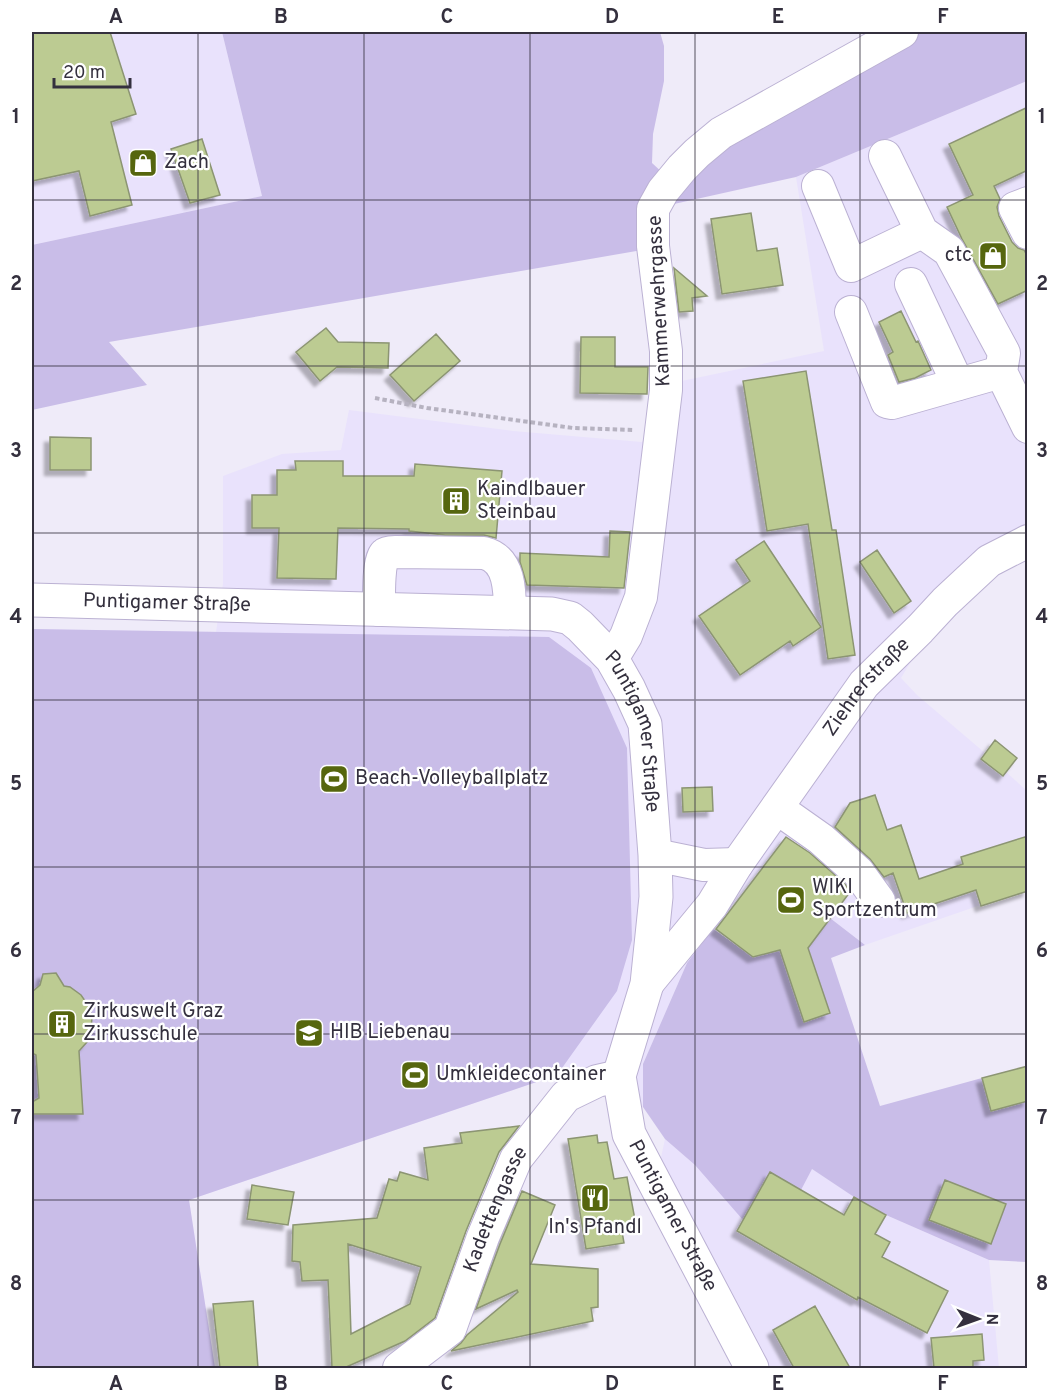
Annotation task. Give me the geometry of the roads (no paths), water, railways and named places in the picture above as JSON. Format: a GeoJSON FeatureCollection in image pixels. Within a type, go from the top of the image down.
{"type":"FeatureCollection","features":[{"type":"Feature","properties":{"kind":"main road","name":"Puntigamer Straße"},"geometry":{"type":"LineString","coordinates":[[32,600],[552,614],[570,618],[612,658],[645,724],[655,855],[656,897],[647,984],[619,1076],[629,1134],[752,1368]]}},
{"type":"Feature","properties":{"kind":"street","name":"Kammerwehrgasse"},"geometry":{"type":"LineString","coordinates":[[612,658],[626,636],[641,597],[666,390],[666,351],[653,246],[653,209],[656,201],[696,153],[721,133],[902,32]]}},
{"type":"Feature","properties":{"kind":"street"},"geometry":{"type":"LineString","coordinates":[[885,156],[922,232],[949,250],[1011,356],[1028,427]]}},
{"type":"Feature","properties":{"kind":"street"},"geometry":{"type":"LineString","coordinates":[[818,186],[851,266],[922,232]]}},
{"type":"Feature","properties":{"kind":"street"},"geometry":{"type":"LineString","coordinates":[[1028,203],[1015,208],[1028,233]]}},
{"type":"Feature","properties":{"kind":"street"},"geometry":{"type":"LineString","coordinates":[[911,284],[958,384]]}},
{"type":"Feature","properties":{"kind":"street"},"geometry":{"type":"LineString","coordinates":[[851,312],[887,402],[892,403],[958,384],[1011,356]]}},
{"type":"Feature","properties":{"kind":"street","name":"Ziehrerstraße"},"geometry":{"type":"LineString","coordinates":[[647,984],[712,905],[737,864],[864,684],[989,561],[1028,541]]}},
{"type":"Feature","properties":{"kind":"street"},"geometry":{"type":"LineString","coordinates":[[379,610],[382,557],[386,553],[484,553],[492,555],[499,561],[506,575],[510,590],[510,613]]}},
{"type":"Feature","properties":{"kind":"street"},"geometry":{"type":"LineString","coordinates":[[777,808],[821,839],[858,872],[879,901]]}},
{"type":"Feature","properties":{"kind":"street"},"geometry":{"type":"LineString","coordinates":[[655,855],[704,864],[737,864]]}},
{"type":"Feature","properties":{"kind":"street","name":"Kadettengasse"},"geometry":{"type":"LineString","coordinates":[[399,1368],[450,1329],[483,1237],[516,1159],[566,1096],[597,1081],[619,1076]]}},
{"type":"Feature","properties":{"kind":"place","name":"Zach"},"geometry":{"type":"Point","coordinates":[143,163]}},
{"type":"Feature","properties":{"kind":"place","name":"ctc"},"geometry":{"type":"Point","coordinates":[993,256]}},
{"type":"Feature","properties":{"kind":"place","name":"Kaindlbauer Steinbau"},"geometry":{"type":"Point","coordinates":[456,501]}},
{"type":"Feature","properties":{"kind":"place","name":"Beach-Volleyballplatz"},"geometry":{"type":"Point","coordinates":[334,779]}},
{"type":"Feature","properties":{"kind":"place","name":"WIKI Sportzentrum"},"geometry":{"type":"Point","coordinates":[791,900]}},
{"type":"Feature","properties":{"kind":"place","name":"Zirkuswelt Graz Zirkusschule"},"geometry":{"type":"Point","coordinates":[62,1024]}},
{"type":"Feature","properties":{"kind":"place","name":"HIB Liebenau"},"geometry":{"type":"Point","coordinates":[309,1033]}},
{"type":"Feature","properties":{"kind":"place","name":"Umkleidecontainer"},"geometry":{"type":"Point","coordinates":[415,1075]}},
{"type":"Feature","properties":{"kind":"place","name":"In's Pfandl"},"geometry":{"type":"Point","coordinates":[595,1198]}}]}
